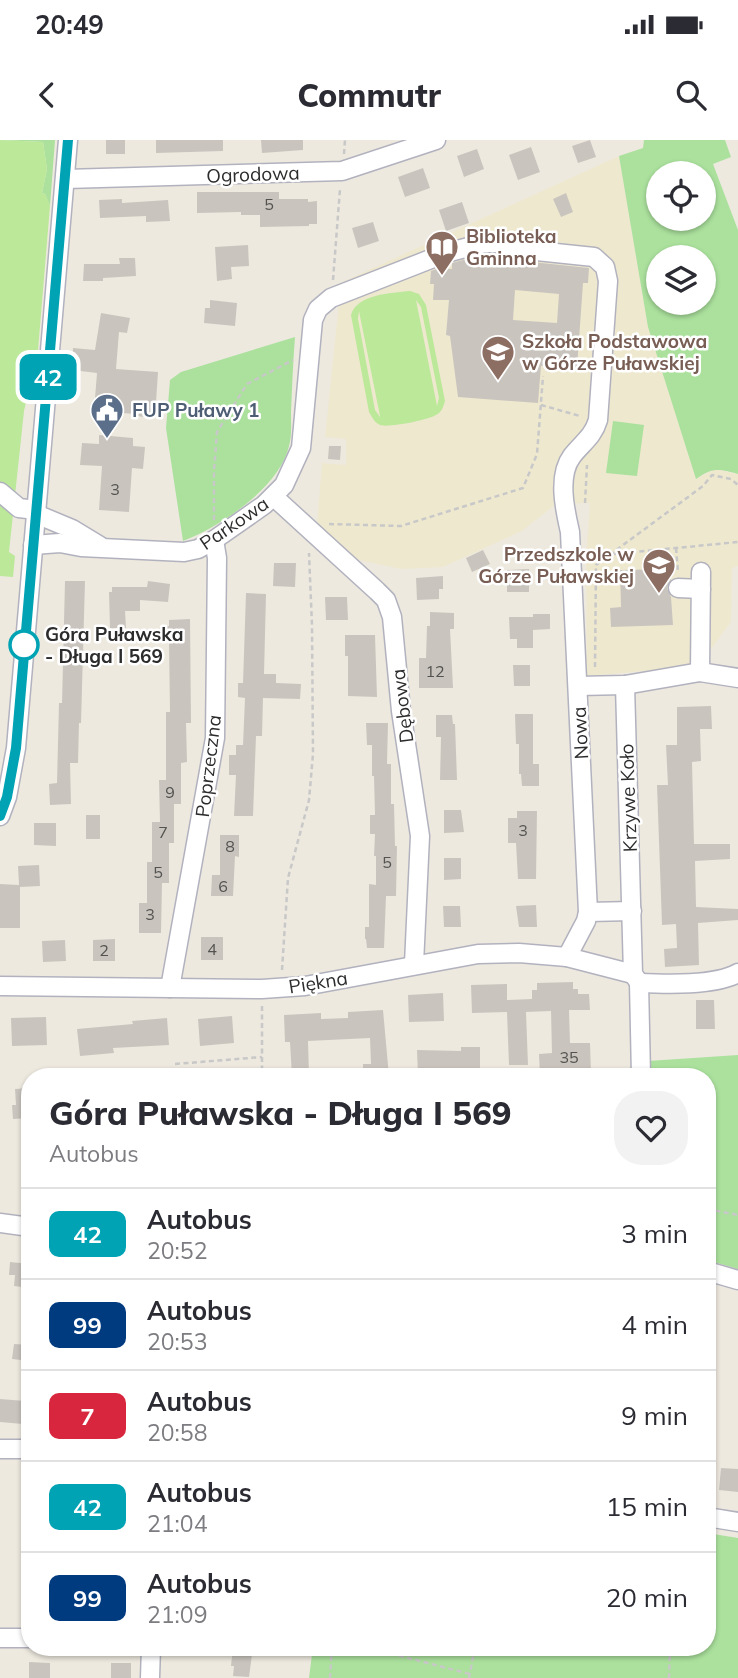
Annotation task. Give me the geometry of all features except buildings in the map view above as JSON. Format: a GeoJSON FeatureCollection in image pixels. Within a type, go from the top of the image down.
{"type":"FeatureCollection","features":[{"type":"Feature","properties":{"kind":"street"},"geometry":{"type":"LineString","coordinates":[[0,816],[16,748],[68,140]]}},
{"type":"Feature","properties":{"kind":"street","name":"Ogrodowa"},"geometry":{"type":"LineString","coordinates":[[65,178],[342,171],[436,140]]}},
{"type":"Feature","properties":{"kind":"street","name":"Nowa"},"geometry":{"type":"LineString","coordinates":[[334,298],[446,253],[484,243],[500,243],[527,250],[584,254],[601,261],[606,267],[608,281],[598,420],[589,440],[573,454],[566,467],[564,504],[569,532],[588,912],[586,921],[566,957]]}},
{"type":"Feature","properties":{"kind":"street","name":"Parkowa"},"geometry":{"type":"LineString","coordinates":[[33,545],[43,542],[131,551],[198,550],[274,497],[289,475],[300,448],[310,332],[318,309],[334,298]]}},
{"type":"Feature","properties":{"kind":"street","name":"Dębowa"},"geometry":{"type":"LineString","coordinates":[[274,497],[386,600],[392,617],[401,711],[420,836],[414,964]]}},
{"type":"Feature","properties":{"kind":"street","name":"Parkowa"},"geometry":{"type":"LineString","coordinates":[[3,499],[72,529],[100,546]]}},
{"type":"Feature","properties":{"kind":"street","name":"Poprzeczna"},"geometry":{"type":"LineString","coordinates":[[170,988],[215,738],[217,558],[214,540]]}},
{"type":"Feature","properties":{"kind":"street"},"geometry":{"type":"LineString","coordinates":[[678,588],[701,580],[700,672]]}},
{"type":"Feature","properties":{"kind":"street"},"geometry":{"type":"LineString","coordinates":[[578,685],[625,685],[700,672],[738,678]]}},
{"type":"Feature","properties":{"kind":"street","name":"Krzywe Koło"},"geometry":{"type":"LineString","coordinates":[[625,685],[632,911],[641,1068]]}},
{"type":"Feature","properties":{"kind":"street"},"geometry":{"type":"LineString","coordinates":[[588,912],[632,911]]}},
{"type":"Feature","properties":{"kind":"street","name":"Piękna"},"geometry":{"type":"LineString","coordinates":[[0,986],[281,988],[305,986],[478,954],[519,953],[566,957],[636,978]]}},
{"type":"Feature","properties":{"kind":"street"},"geometry":{"type":"LineString","coordinates":[[636,978],[659,984],[705,981],[738,973]]}},
{"type":"Feature","properties":{"kind":"street"},"geometry":{"type":"LineString","coordinates":[[0,1223],[21,1226]]}},
{"type":"Feature","properties":{"kind":"street"},"geometry":{"type":"LineString","coordinates":[[716,1274],[738,1280]]}},
{"type":"Feature","properties":{"kind":"street"},"geometry":{"type":"LineString","coordinates":[[0,1449],[21,1449]]}},
{"type":"Feature","properties":{"kind":"street"},"geometry":{"type":"LineString","coordinates":[[716,1518],[738,1522]]}},
{"type":"Feature","properties":{"kind":"street"},"geometry":{"type":"LineString","coordinates":[[0,1638],[21,1638]]}},
{"type":"Feature","properties":{"kind":"street"},"geometry":{"type":"LineString","coordinates":[[150,1678],[151,1656]]}},
{"type":"Feature","properties":{"kind":"path"},"geometry":{"type":"LineString","coordinates":[[334,298],[342,171]]}},
{"type":"Feature","properties":{"kind":"path"},"geometry":{"type":"LineString","coordinates":[[214,540],[217,432],[247,384],[300,356]]}},
{"type":"Feature","properties":{"kind":"path"},"geometry":{"type":"LineString","coordinates":[[281,988],[288,878],[309,800],[313,754],[312,626],[306,528],[317,524],[401,526],[523,488],[537,454],[543,376]]}},
{"type":"Feature","properties":{"kind":"path"},"geometry":{"type":"LineString","coordinates":[[595,667],[596,565],[704,486],[712,475],[731,479],[738,485]]}},
{"type":"Feature","properties":{"kind":"path"},"geometry":{"type":"LineString","coordinates":[[610,554],[738,542]]}},
{"type":"Feature","properties":{"kind":"path"},"geometry":{"type":"LineString","coordinates":[[676,548],[678,588]]}},
{"type":"Feature","properties":{"kind":"path"},"geometry":{"type":"LineString","coordinates":[[262,989],[262,1068]]}},
{"type":"Feature","properties":{"kind":"path"},"geometry":{"type":"LineString","coordinates":[[175,1064],[262,1057]]}},
{"type":"Feature","properties":{"kind":"path"},"geometry":{"type":"LineString","coordinates":[[716,1211],[738,1215]]}},
{"type":"Feature","properties":{"kind":"path"},"geometry":{"type":"LineString","coordinates":[[330,1678],[331,1656]]}},
{"type":"Feature","properties":{"kind":"path"},"geometry":{"type":"LineString","coordinates":[[398,1656],[470,1676],[473,1656]]}},
{"type":"Feature","properties":{"kind":"path"},"geometry":{"type":"LineString","coordinates":[[669,1678],[670,1656]]}},
{"type":"Feature","properties":{"kind":"shaded area","name":"Szkoła Podstawowa w Górze Puławskiej"},"geometry":{"type":"Polygon","coordinates":[[[619,156],[648,327],[696,478],[715,469],[738,474],[738,566],[732,568],[731,622],[706,656],[711,665],[587,676],[586,557],[590,503],[556,504],[522,531],[443,567],[401,569],[359,560],[317,525],[322,463],[346,465],[346,439],[325,437],[339,302],[336,285],[619,156]]]}},
{"type":"Feature","properties":{"kind":"green space"},"geometry":{"type":"Polygon","coordinates":[[[0,140],[55,140],[50,206],[42,193],[47,169],[43,142],[0,140]]]}},
{"type":"Feature","properties":{"kind":"green space"},"geometry":{"type":"Polygon","coordinates":[[[0,140],[43,142],[47,169],[42,193],[50,206],[38,350],[24,411],[9,552],[15,556],[13,577],[0,576],[0,140]]]}},
{"type":"Feature","properties":{"kind":"green space"},"geometry":{"type":"Polygon","coordinates":[[[644,140],[725,140],[731,157],[716,163],[646,161],[646,231],[716,231],[716,172],[738,230],[738,474],[716,470],[696,479],[648,327],[619,156],[643,148],[644,140]]]}},
{"type":"Feature","properties":{"kind":"green space"},"geometry":{"type":"Polygon","coordinates":[[[410,291],[419,294],[426,305],[445,401],[440,412],[432,417],[384,426],[375,421],[369,412],[351,315],[354,308],[367,299],[410,291]],[[416,300],[437,406],[439,398],[421,307],[416,300]],[[359,311],[358,319],[375,410],[380,417],[380,416],[359,311]]]}},
{"type":"Feature","properties":{"kind":"green space"},"geometry":{"type":"Polygon","coordinates":[[[295,337],[291,438],[283,461],[274,476],[246,504],[214,526],[183,541],[166,428],[170,380],[181,372],[295,337]]]}},
{"type":"Feature","properties":{"kind":"green space"},"geometry":{"type":"Polygon","coordinates":[[[613,421],[644,425],[637,476],[606,473],[613,421]]]}},
{"type":"Feature","properties":{"kind":"green space"},"geometry":{"type":"Polygon","coordinates":[[[738,1055],[738,1269],[716,1263],[716,1068],[648,1068],[648,1061],[738,1055]]]}},
{"type":"Feature","properties":{"kind":"green space"},"geometry":{"type":"Polygon","coordinates":[[[716,1534],[738,1538],[738,1678],[309,1678],[312,1656],[716,1656],[716,1534]]]}},
{"type":"Feature","properties":{"kind":"bus line","name":"42"},"geometry":{"type":"LineString","coordinates":[[0,816],[7,797],[16,748],[68,140]]}},
{"type":"Feature","properties":{"kind":"place","name":"Biblioteka Gminna"},"geometry":{"type":"Point","coordinates":[442,277]}},
{"type":"Feature","properties":{"kind":"place","name":"Szkoła Podstawowa w Górze Puławskiej"},"geometry":{"type":"Point","coordinates":[498,382]}},
{"type":"Feature","properties":{"kind":"place","name":"FUP Puławy 1"},"geometry":{"type":"Point","coordinates":[107,440]}},
{"type":"Feature","properties":{"kind":"place","name":"Przedszkole w Górze Puławskiej"},"geometry":{"type":"Point","coordinates":[659,595]}},
{"type":"Feature","properties":{"kind":"place","name":"Góra Puławska - Długa I 569"},"geometry":{"type":"Point","coordinates":[24,645]}}]}
